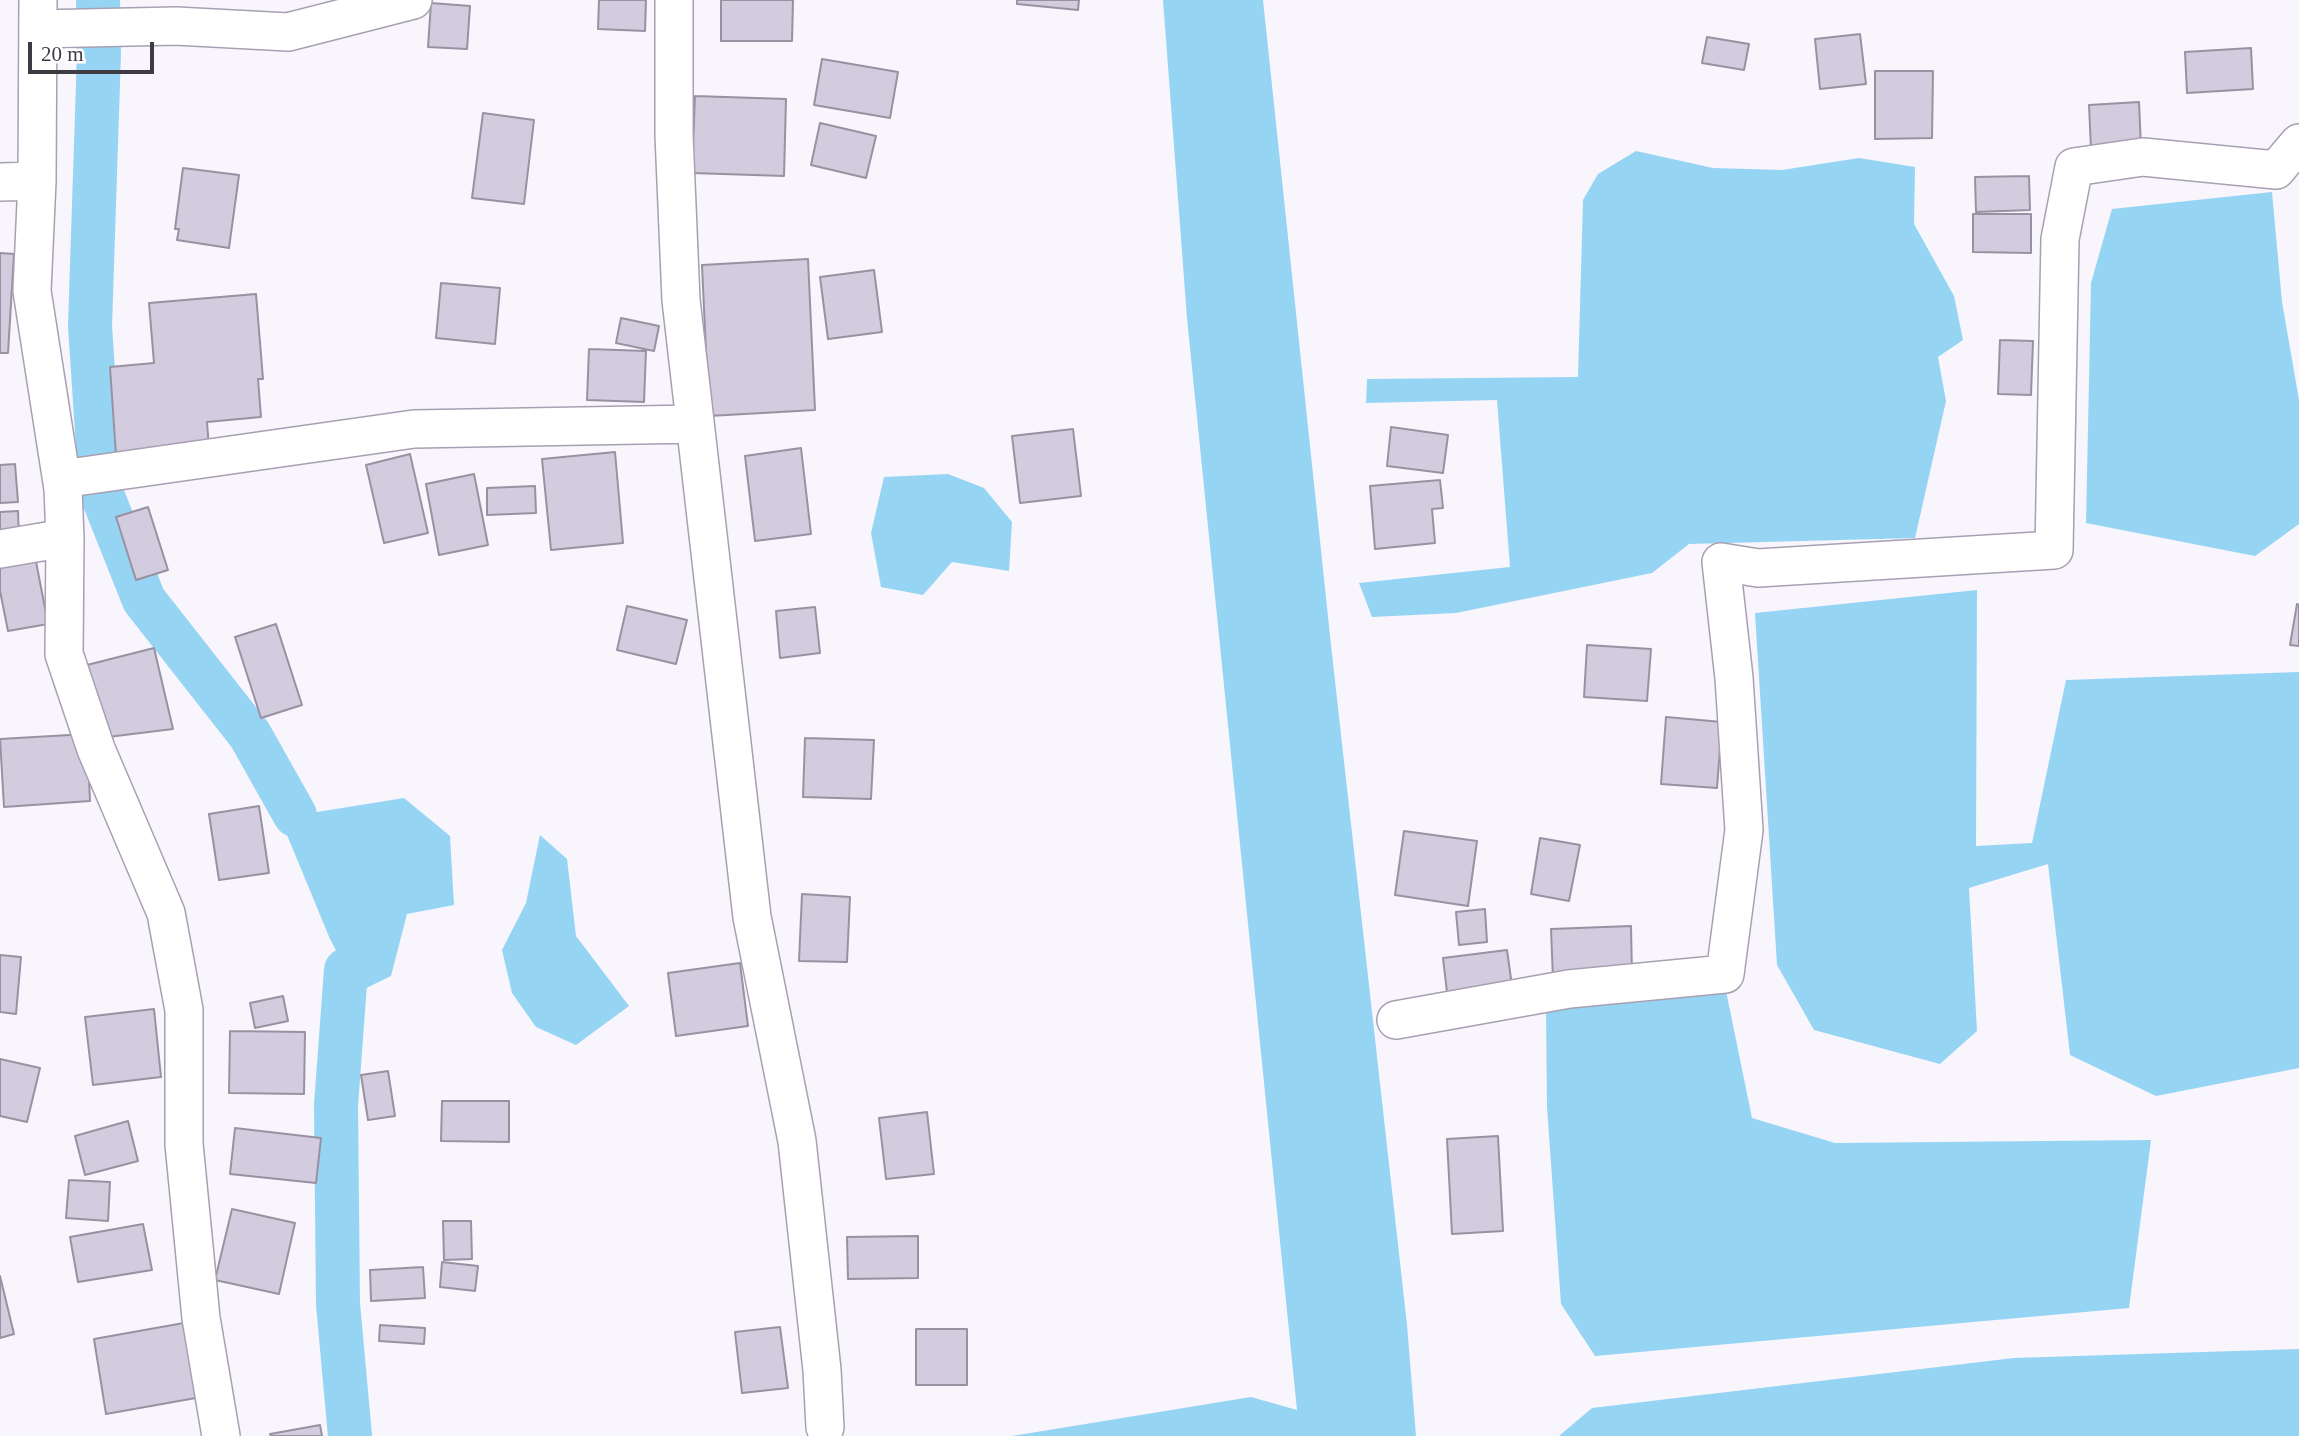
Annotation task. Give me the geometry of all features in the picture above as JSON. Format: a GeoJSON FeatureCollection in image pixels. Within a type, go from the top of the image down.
{"type":"FeatureCollection","features":[{"type":"Feature","properties":{"kind":"street"},"geometry":{"type":"LineString","coordinates":[[221,1436],[201,1318],[184,1144],[184,1010],[166,913],[96,750],[64,654],[65,538],[89,475],[32,291],[37,181],[38,15],[101,28],[176,26],[288,32],[414,0]]}},
{"type":"Feature","properties":{"kind":"street"},"geometry":{"type":"LineString","coordinates":[[674,0],[674,135],[681,300],[752,917],[797,1141],[822,1370],[825,1427]]}},
{"type":"Feature","properties":{"kind":"street"},"geometry":{"type":"LineString","coordinates":[[1396,1020],[1569,989],[1725,975],[1744,830],[1734,678],[1721,562],[1758,568],[2054,550],[2060,239],[2074,167],[2143,157],[2276,170],[2299,143]]}},
{"type":"Feature","properties":{"kind":"street"},"geometry":{"type":"LineString","coordinates":[[0,182],[37,181]]}},
{"type":"Feature","properties":{"kind":"street"},"geometry":{"type":"LineString","coordinates":[[89,475],[414,429],[695,424]]}},
{"type":"Feature","properties":{"kind":"street"},"geometry":{"type":"LineString","coordinates":[[0,549],[65,538]]}},
{"type":"Feature","properties":{"kind":"water"},"geometry":{"type":"Polygon","coordinates":[[[1163,0],[1263,0],[1407,1325],[1416,1436],[1012,1436],[1251,1397],[1297,1410],[1187,318],[1163,0]]]}},
{"type":"Feature","properties":{"kind":"water"},"geometry":{"type":"Polygon","coordinates":[[[1636,151],[1713,168],[1782,170],[1859,158],[1915,167],[1914,224],[1954,296],[1963,340],[1938,357],[1946,401],[1915,538],[1689,544],[1652,573],[1456,613],[1372,617],[1359,583],[1510,567],[1497,400],[1366,403],[1367,379],[1578,377],[1583,200],[1598,174],[1636,151]]]}},
{"type":"Feature","properties":{"kind":"water"},"geometry":{"type":"Polygon","coordinates":[[[2272,192],[2282,302],[2299,400],[2299,524],[2255,556],[2086,523],[2091,283],[2112,209],[2272,192]]]}},
{"type":"Feature","properties":{"kind":"water"},"geometry":{"type":"Polygon","coordinates":[[[948,474],[984,488],[1012,522],[1009,571],[952,562],[923,595],[881,587],[871,533],[884,477],[948,474]]]}},
{"type":"Feature","properties":{"kind":"water"},"geometry":{"type":"Polygon","coordinates":[[[1977,590],[1976,846],[2032,843],[2066,680],[2299,672],[2299,1068],[2156,1096],[2070,1055],[2048,864],[1969,888],[1977,1031],[1940,1064],[1814,1030],[1777,965],[1755,613],[1977,590]]]}},
{"type":"Feature","properties":{"kind":"water"},"geometry":{"type":"Polygon","coordinates":[[[404,798],[450,836],[454,905],[407,914],[391,976],[358,992],[330,939],[280,818],[404,798]]]}},
{"type":"Feature","properties":{"kind":"water"},"geometry":{"type":"Polygon","coordinates":[[[540,835],[567,859],[576,936],[629,1006],[576,1045],[536,1027],[512,993],[502,950],[526,903],[540,835]]]}},
{"type":"Feature","properties":{"kind":"water"},"geometry":{"type":"Polygon","coordinates":[[[1724,981],[1752,1118],[1835,1143],[2151,1140],[2129,1308],[1595,1356],[1561,1304],[1547,1107],[1546,1009],[1724,981]]]}},
{"type":"Feature","properties":{"kind":"water"},"geometry":{"type":"Polygon","coordinates":[[[2299,1349],[2299,1436],[1559,1436],[1592,1408],[2014,1358],[2299,1349]]]}},
{"type":"Feature","properties":{"kind":"building"},"geometry":{"type":"Polygon","coordinates":[[[599,0],[646,0],[645,31],[598,29],[599,0]]]}},
{"type":"Feature","properties":{"kind":"building"},"geometry":{"type":"Polygon","coordinates":[[[721,0],[793,0],[792,41],[721,41],[721,0]]]}},
{"type":"Feature","properties":{"kind":"building"},"geometry":{"type":"Polygon","coordinates":[[[1017,0],[1079,0],[1078,10],[1017,4],[1017,0]]]}},
{"type":"Feature","properties":{"kind":"building"},"geometry":{"type":"Polygon","coordinates":[[[431,3],[470,6],[467,49],[428,47],[431,3]]]}},
{"type":"Feature","properties":{"kind":"building"},"geometry":{"type":"Polygon","coordinates":[[[1860,34],[1866,84],[1820,89],[1815,39],[1860,34]]]}},
{"type":"Feature","properties":{"kind":"building"},"geometry":{"type":"Polygon","coordinates":[[[1707,37],[1749,44],[1744,70],[1702,63],[1707,37]]]}},
{"type":"Feature","properties":{"kind":"building"},"geometry":{"type":"Polygon","coordinates":[[[2251,48],[2253,89],[2187,93],[2185,52],[2251,48]]]}},
{"type":"Feature","properties":{"kind":"building"},"geometry":{"type":"Polygon","coordinates":[[[822,59],[898,72],[890,118],[814,105],[822,59]]]}},
{"type":"Feature","properties":{"kind":"building"},"geometry":{"type":"Polygon","coordinates":[[[1875,71],[1933,71],[1932,138],[1875,139],[1875,71]]]}},
{"type":"Feature","properties":{"kind":"building"},"geometry":{"type":"Polygon","coordinates":[[[695,96],[786,99],[784,176],[692,173],[695,96]]]}},
{"type":"Feature","properties":{"kind":"building"},"geometry":{"type":"Polygon","coordinates":[[[2139,102],[2141,147],[2091,150],[2089,105],[2139,102]]]}},
{"type":"Feature","properties":{"kind":"building"},"geometry":{"type":"Polygon","coordinates":[[[483,113],[534,120],[524,204],[472,198],[483,113]]]}},
{"type":"Feature","properties":{"kind":"building"},"geometry":{"type":"Polygon","coordinates":[[[820,123],[876,136],[866,178],[811,165],[820,123]]]}},
{"type":"Feature","properties":{"kind":"building"},"geometry":{"type":"Polygon","coordinates":[[[183,168],[239,175],[229,248],[177,240],[179,229],[175,229],[183,168]]]}},
{"type":"Feature","properties":{"kind":"building"},"geometry":{"type":"Polygon","coordinates":[[[2029,176],[2030,210],[1976,212],[1975,177],[2029,176]]]}},
{"type":"Feature","properties":{"kind":"building"},"geometry":{"type":"Polygon","coordinates":[[[1973,214],[2031,214],[2031,253],[1973,252],[1973,214]]]}},
{"type":"Feature","properties":{"kind":"building"},"geometry":{"type":"Polygon","coordinates":[[[0,253],[14,254],[8,353],[0,353],[0,253]]]}},
{"type":"Feature","properties":{"kind":"building"},"geometry":{"type":"Polygon","coordinates":[[[808,259],[815,410],[709,416],[702,265],[808,259]]]}},
{"type":"Feature","properties":{"kind":"building"},"geometry":{"type":"Polygon","coordinates":[[[874,270],[882,332],[828,339],[820,277],[874,270]]]}},
{"type":"Feature","properties":{"kind":"building"},"geometry":{"type":"Polygon","coordinates":[[[441,283],[500,288],[495,344],[436,338],[441,283]]]}},
{"type":"Feature","properties":{"kind":"building"},"geometry":{"type":"Polygon","coordinates":[[[256,294],[263,379],[258,379],[261,417],[207,422],[209,448],[116,455],[110,367],[154,363],[149,303],[256,294]]]}},
{"type":"Feature","properties":{"kind":"building"},"geometry":{"type":"Polygon","coordinates":[[[621,318],[659,326],[654,351],[616,343],[621,318]]]}},
{"type":"Feature","properties":{"kind":"building"},"geometry":{"type":"Polygon","coordinates":[[[2000,340],[2033,341],[2031,395],[1998,394],[2000,340]]]}},
{"type":"Feature","properties":{"kind":"building"},"geometry":{"type":"Polygon","coordinates":[[[589,349],[646,351],[644,402],[587,400],[589,349]]]}},
{"type":"Feature","properties":{"kind":"building"},"geometry":{"type":"Polygon","coordinates":[[[1391,427],[1448,435],[1443,473],[1387,466],[1391,427]]]}},
{"type":"Feature","properties":{"kind":"building"},"geometry":{"type":"Polygon","coordinates":[[[1073,429],[1081,496],[1020,503],[1012,436],[1073,429]]]}},
{"type":"Feature","properties":{"kind":"building"},"geometry":{"type":"Polygon","coordinates":[[[801,448],[811,534],[755,541],[745,456],[801,448]]]}},
{"type":"Feature","properties":{"kind":"building"},"geometry":{"type":"Polygon","coordinates":[[[615,452],[623,543],[551,550],[542,459],[615,452]]]}},
{"type":"Feature","properties":{"kind":"building"},"geometry":{"type":"Polygon","coordinates":[[[410,454],[428,533],[384,543],[366,465],[410,454]]]}},
{"type":"Feature","properties":{"kind":"building"},"geometry":{"type":"Polygon","coordinates":[[[15,464],[18,502],[0,503],[0,465],[15,464]]]}},
{"type":"Feature","properties":{"kind":"building"},"geometry":{"type":"Polygon","coordinates":[[[474,474],[488,545],[439,555],[426,484],[474,474]]]}},
{"type":"Feature","properties":{"kind":"building"},"geometry":{"type":"Polygon","coordinates":[[[1440,480],[1443,508],[1432,509],[1435,543],[1375,549],[1370,486],[1440,480]]]}},
{"type":"Feature","properties":{"kind":"building"},"geometry":{"type":"Polygon","coordinates":[[[535,486],[536,513],[487,515],[487,488],[535,486]]]}},
{"type":"Feature","properties":{"kind":"building"},"geometry":{"type":"Polygon","coordinates":[[[148,507],[168,570],[136,580],[116,517],[148,507]]]}},
{"type":"Feature","properties":{"kind":"building"},"geometry":{"type":"Polygon","coordinates":[[[18,511],[19,541],[0,542],[0,512],[18,511]]]}},
{"type":"Feature","properties":{"kind":"building"},"geometry":{"type":"Polygon","coordinates":[[[34,551],[48,624],[8,631],[0,591],[0,558],[34,551]]]}},
{"type":"Feature","properties":{"kind":"building"},"geometry":{"type":"Polygon","coordinates":[[[2297,604],[2299,605],[2299,646],[2290,645],[2297,604]]]}},
{"type":"Feature","properties":{"kind":"building"},"geometry":{"type":"Polygon","coordinates":[[[627,606],[687,620],[676,664],[617,650],[627,606]]]}},
{"type":"Feature","properties":{"kind":"building"},"geometry":{"type":"Polygon","coordinates":[[[815,607],[820,653],[780,658],[776,611],[815,607]]]}},
{"type":"Feature","properties":{"kind":"building"},"geometry":{"type":"Polygon","coordinates":[[[276,624],[302,705],[261,718],[235,637],[276,624]]]}},
{"type":"Feature","properties":{"kind":"building"},"geometry":{"type":"Polygon","coordinates":[[[1587,645],[1651,649],[1647,701],[1584,697],[1587,645]]]}},
{"type":"Feature","properties":{"kind":"building"},"geometry":{"type":"Polygon","coordinates":[[[154,648],[173,729],[100,738],[83,666],[154,648]]]}},
{"type":"Feature","properties":{"kind":"building"},"geometry":{"type":"Polygon","coordinates":[[[1666,717],[1722,722],[1717,788],[1661,784],[1666,717]]]}},
{"type":"Feature","properties":{"kind":"building"},"geometry":{"type":"Polygon","coordinates":[[[87,734],[90,801],[4,807],[0,739],[87,734]]]}},
{"type":"Feature","properties":{"kind":"building"},"geometry":{"type":"Polygon","coordinates":[[[805,738],[874,740],[871,799],[803,797],[805,738]]]}},
{"type":"Feature","properties":{"kind":"building"},"geometry":{"type":"Polygon","coordinates":[[[259,806],[269,873],[219,880],[209,814],[259,806]]]}},
{"type":"Feature","properties":{"kind":"building"},"geometry":{"type":"Polygon","coordinates":[[[1404,831],[1477,841],[1468,906],[1395,895],[1404,831]]]}},
{"type":"Feature","properties":{"kind":"building"},"geometry":{"type":"Polygon","coordinates":[[[1540,838],[1580,845],[1569,901],[1531,894],[1540,838]]]}},
{"type":"Feature","properties":{"kind":"building"},"geometry":{"type":"Polygon","coordinates":[[[802,894],[850,897],[847,962],[799,961],[802,894]]]}},
{"type":"Feature","properties":{"kind":"building"},"geometry":{"type":"Polygon","coordinates":[[[1485,909],[1487,942],[1459,945],[1456,912],[1485,909]]]}},
{"type":"Feature","properties":{"kind":"building"},"geometry":{"type":"Polygon","coordinates":[[[1631,926],[1632,976],[1553,979],[1551,929],[1631,926]]]}},
{"type":"Feature","properties":{"kind":"building"},"geometry":{"type":"Polygon","coordinates":[[[1507,950],[1513,993],[1448,1001],[1443,958],[1507,950]]]}},
{"type":"Feature","properties":{"kind":"building"},"geometry":{"type":"Polygon","coordinates":[[[0,955],[21,957],[16,1014],[0,1012],[0,955]]]}},
{"type":"Feature","properties":{"kind":"building"},"geometry":{"type":"Polygon","coordinates":[[[740,963],[748,1026],[676,1036],[668,973],[740,963]]]}},
{"type":"Feature","properties":{"kind":"building"},"geometry":{"type":"Polygon","coordinates":[[[283,996],[288,1021],[255,1028],[250,1003],[283,996]]]}},
{"type":"Feature","properties":{"kind":"building"},"geometry":{"type":"Polygon","coordinates":[[[154,1009],[161,1077],[93,1085],[85,1017],[154,1009]]]}},
{"type":"Feature","properties":{"kind":"building"},"geometry":{"type":"Polygon","coordinates":[[[230,1031],[305,1032],[304,1094],[229,1093],[230,1031]]]}},
{"type":"Feature","properties":{"kind":"building"},"geometry":{"type":"Polygon","coordinates":[[[0,1059],[40,1068],[27,1122],[0,1116],[0,1059]]]}},
{"type":"Feature","properties":{"kind":"building"},"geometry":{"type":"Polygon","coordinates":[[[388,1071],[395,1116],[368,1120],[361,1075],[388,1071]]]}},
{"type":"Feature","properties":{"kind":"building"},"geometry":{"type":"Polygon","coordinates":[[[442,1101],[509,1101],[509,1142],[441,1141],[442,1101]]]}},
{"type":"Feature","properties":{"kind":"building"},"geometry":{"type":"Polygon","coordinates":[[[927,1112],[934,1174],[886,1179],[879,1118],[927,1112]]]}},
{"type":"Feature","properties":{"kind":"building"},"geometry":{"type":"Polygon","coordinates":[[[128,1121],[138,1161],[85,1175],[75,1136],[128,1121]]]}},
{"type":"Feature","properties":{"kind":"building"},"geometry":{"type":"Polygon","coordinates":[[[235,1128],[321,1138],[316,1183],[230,1174],[235,1128]]]}},
{"type":"Feature","properties":{"kind":"building"},"geometry":{"type":"Polygon","coordinates":[[[1498,1136],[1503,1231],[1452,1234],[1447,1139],[1498,1136]]]}},
{"type":"Feature","properties":{"kind":"building"},"geometry":{"type":"Polygon","coordinates":[[[69,1180],[110,1182],[108,1221],[66,1218],[69,1180]]]}},
{"type":"Feature","properties":{"kind":"building"},"geometry":{"type":"Polygon","coordinates":[[[232,1209],[295,1223],[279,1294],[215,1280],[232,1209]]]}},
{"type":"Feature","properties":{"kind":"building"},"geometry":{"type":"Polygon","coordinates":[[[443,1221],[471,1221],[472,1259],[444,1260],[443,1221]]]}},
{"type":"Feature","properties":{"kind":"building"},"geometry":{"type":"Polygon","coordinates":[[[143,1224],[152,1270],[78,1282],[70,1237],[143,1224]]]}},
{"type":"Feature","properties":{"kind":"building"},"geometry":{"type":"Polygon","coordinates":[[[918,1236],[918,1278],[848,1279],[847,1237],[918,1236]]]}},
{"type":"Feature","properties":{"kind":"building"},"geometry":{"type":"Polygon","coordinates":[[[442,1262],[478,1266],[475,1291],[440,1287],[442,1262]]]}},
{"type":"Feature","properties":{"kind":"building"},"geometry":{"type":"Polygon","coordinates":[[[423,1267],[425,1298],[371,1301],[370,1270],[423,1267]]]}},
{"type":"Feature","properties":{"kind":"building"},"geometry":{"type":"Polygon","coordinates":[[[0,1276],[14,1334],[0,1338],[0,1276]]]}},
{"type":"Feature","properties":{"kind":"building"},"geometry":{"type":"Polygon","coordinates":[[[195,1321],[207,1396],[106,1414],[94,1339],[195,1321]]]}},
{"type":"Feature","properties":{"kind":"building"},"geometry":{"type":"Polygon","coordinates":[[[380,1325],[425,1328],[424,1344],[379,1341],[380,1325]]]}},
{"type":"Feature","properties":{"kind":"building"},"geometry":{"type":"Polygon","coordinates":[[[780,1327],[788,1388],[742,1393],[735,1332],[780,1327]]]}},
{"type":"Feature","properties":{"kind":"building"},"geometry":{"type":"Polygon","coordinates":[[[916,1329],[967,1329],[967,1385],[916,1385],[916,1329]]]}},
{"type":"Feature","properties":{"kind":"building"},"geometry":{"type":"Polygon","coordinates":[[[320,1425],[322,1436],[270,1434],[320,1425]]]}},
{"type":"Feature","properties":{"kind":"waterway"},"geometry":{"type":"LineString","coordinates":[[98,0],[99,53],[90,326],[101,492],[144,600],[250,735],[295,815]]}},
{"type":"Feature","properties":{"kind":"waterway"},"geometry":{"type":"LineString","coordinates":[[346,970],[336,1105],[338,1304],[350,1436]]}}]}
